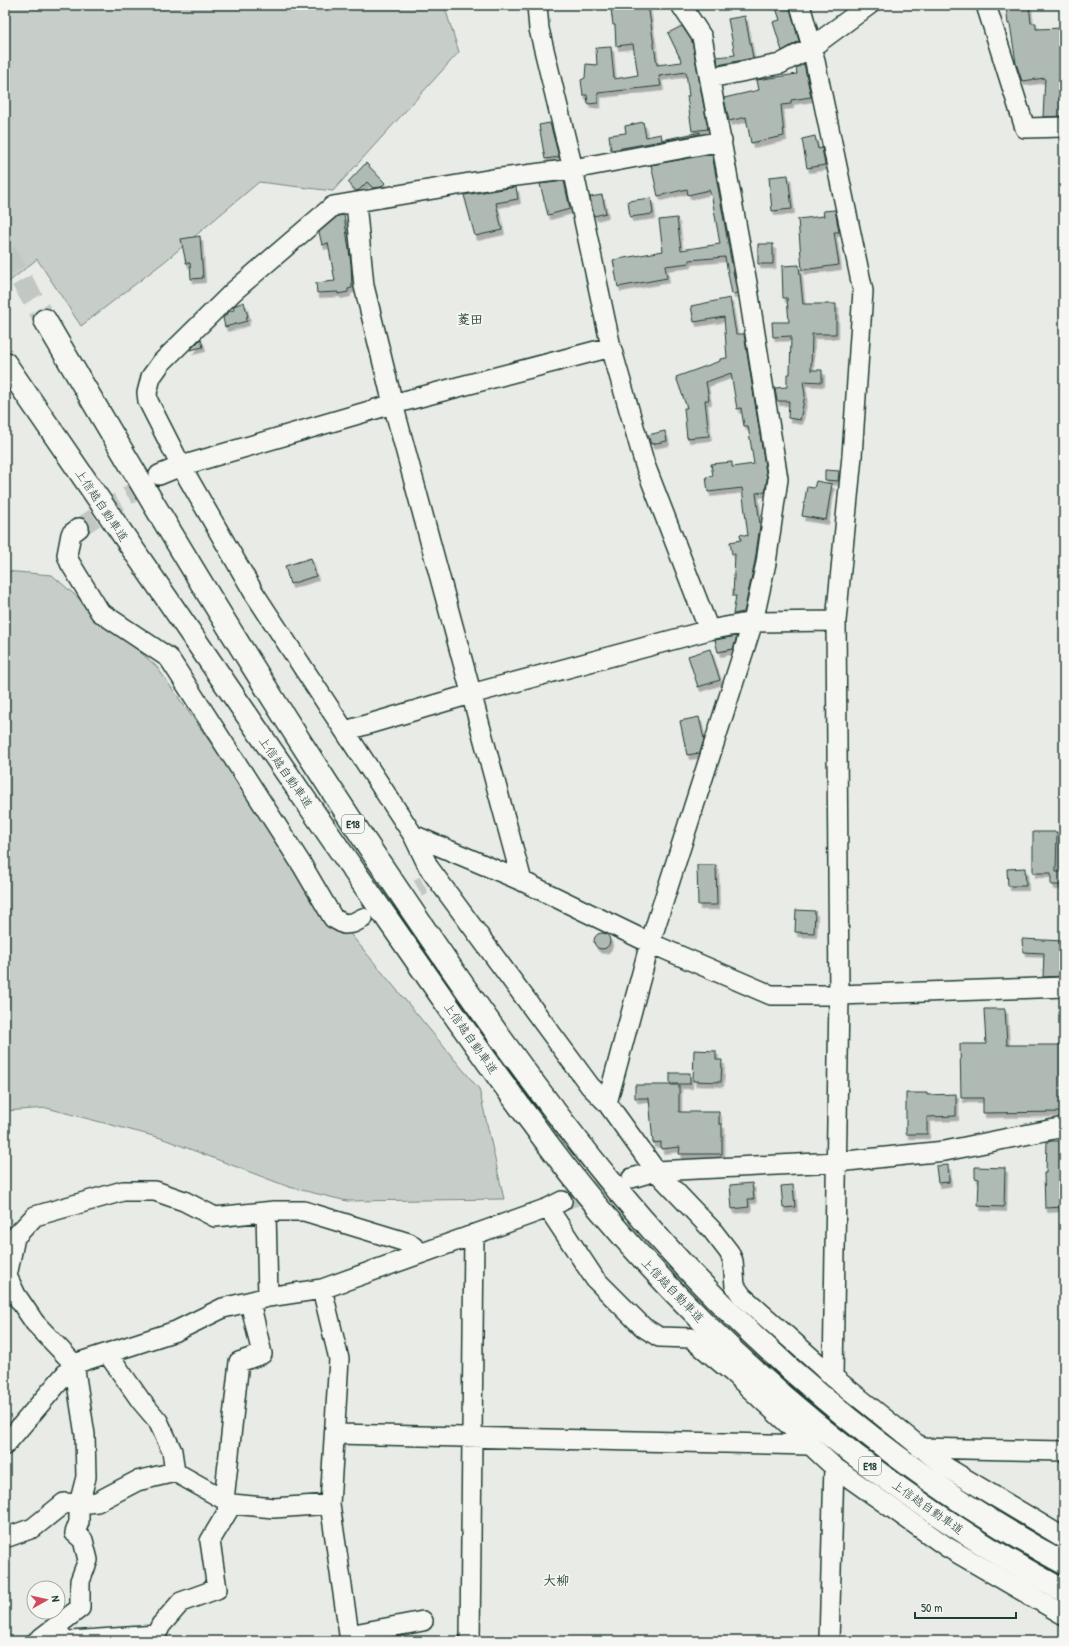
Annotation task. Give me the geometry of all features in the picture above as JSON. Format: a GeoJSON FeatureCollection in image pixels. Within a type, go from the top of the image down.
{"type":"FeatureCollection","features":[{"type":"Feature","properties":{"kind":"highway","name":"上信越自動車道"},"geometry":{"type":"LineString","coordinates":[[45,320],[176,544],[265,689],[360,834],[508,1050],[572,1134],[622,1195],[711,1293],[811,1386],[866,1431],[924,1474],[981,1513],[1064,1563]]}},
{"type":"Feature","properties":{"kind":"highway","name":"上信越自動車道"},"geometry":{"type":"LineString","coordinates":[[5,363],[488,1064],[599,1210],[695,1315],[792,1404],[906,1493],[1026,1571],[1064,1591]]}},
{"type":"Feature","properties":{"kind":"street"},"geometry":{"type":"LineString","coordinates":[[537,5],[539,29],[573,169],[611,347],[645,465],[709,630]]}},
{"type":"Feature","properties":{"kind":"street"},"geometry":{"type":"LineString","coordinates":[[607,1103],[650,943],[752,622],[766,563],[778,479],[747,283],[702,37],[681,5]]}},
{"type":"Feature","properties":{"kind":"street"},"geometry":{"type":"LineString","coordinates":[[800,5],[812,47],[863,291],[852,456],[836,621],[839,995],[833,1377]]}},
{"type":"Feature","properties":{"kind":"street"},"geometry":{"type":"LineString","coordinates":[[710,78],[780,64],[812,47],[869,5]]}},
{"type":"Feature","properties":{"kind":"street"},"geometry":{"type":"LineString","coordinates":[[986,5],[1025,128],[1064,127]]}},
{"type":"Feature","properties":{"kind":"street"},"geometry":{"type":"LineString","coordinates":[[722,141],[573,169],[493,179],[333,206],[212,311],[161,363],[151,377],[147,392],[148,401],[181,466],[254,593],[413,835],[429,868],[430,882],[590,1086],[607,1103],[656,1171],[712,1230],[729,1252],[733,1261],[735,1286],[742,1296],[833,1377],[920,1448],[969,1482],[1064,1538]]}},
{"type":"Feature","properties":{"kind":"street"},"geometry":{"type":"LineString","coordinates":[[356,203],[364,286],[393,404],[522,882]]}},
{"type":"Feature","properties":{"kind":"street"},"geometry":{"type":"LineString","coordinates":[[159,475],[181,466],[393,404],[611,347]]}},
{"type":"Feature","properties":{"kind":"street"},"geometry":{"type":"LineString","coordinates":[[79,528],[71,534],[67,554],[70,563],[100,612],[169,658],[302,865],[333,918],[344,924],[353,923],[363,918]]}},
{"type":"Feature","properties":{"kind":"street"},"geometry":{"type":"LineString","coordinates":[[344,731],[471,694],[709,630],[752,622],[836,621]]}},
{"type":"Feature","properties":{"kind":"street"},"geometry":{"type":"LineString","coordinates":[[413,835],[522,882],[650,943],[771,995],[839,995],[1064,987]]}},
{"type":"Feature","properties":{"kind":"street"},"geometry":{"type":"LineString","coordinates":[[632,1178],[656,1171],[837,1162],[945,1151],[1064,1127]]}},
{"type":"Feature","properties":{"kind":"street"},"geometry":{"type":"LineString","coordinates":[[37,1641],[60,1635],[80,1608],[80,1581],[88,1560],[83,1540],[75,1534],[79,1522],[79,1504],[86,1477],[85,1435],[74,1364],[35,1323],[16,1295],[7,1276],[15,1237],[35,1216],[122,1191],[155,1191],[184,1201],[215,1218],[266,1212],[304,1211],[409,1243],[421,1253]]}},
{"type":"Feature","properties":{"kind":"street"},"geometry":{"type":"LineString","coordinates":[[5,1445],[74,1364],[176,1331],[223,1308],[268,1297],[322,1289],[555,1204],[595,1279],[643,1327],[659,1338],[691,1338],[733,1373],[834,1467],[947,1547],[1064,1615]]}},
{"type":"Feature","properties":{"kind":"street"},"geometry":{"type":"LineString","coordinates":[[266,1212],[268,1297]]}},
{"type":"Feature","properties":{"kind":"street"},"geometry":{"type":"LineString","coordinates":[[470,1641],[474,1234]]}},
{"type":"Feature","properties":{"kind":"street"},"geometry":{"type":"LineString","coordinates":[[322,1289],[339,1359],[336,1434],[330,1504],[350,1638],[423,1621]]}},
{"type":"Feature","properties":{"kind":"street"},"geometry":{"type":"LineString","coordinates":[[70,1641],[156,1638],[161,1625],[181,1602],[217,1589],[210,1541],[228,1502],[239,1362],[262,1354],[250,1302]]}},
{"type":"Feature","properties":{"kind":"street"},"geometry":{"type":"LineString","coordinates":[[108,1354],[141,1401],[158,1421],[172,1452],[176,1472]]}},
{"type":"Feature","properties":{"kind":"street"},"geometry":{"type":"LineString","coordinates":[[336,1434],[809,1445]]}},
{"type":"Feature","properties":{"kind":"street"},"geometry":{"type":"LineString","coordinates":[[920,1448],[1064,1451]]}},
{"type":"Feature","properties":{"kind":"street"},"geometry":{"type":"LineString","coordinates":[[829,1641],[834,1467]]}},
{"type":"Feature","properties":{"kind":"street"},"geometry":{"type":"LineString","coordinates":[[5,1538],[33,1528],[64,1503],[79,1504],[98,1502],[137,1481],[176,1472],[228,1502],[274,1508],[330,1504]]}},
{"type":"Feature","properties":{"kind":"shaded area"},"geometry":{"type":"Polygon","coordinates":[[[5,5],[444,5],[459,52],[333,191],[259,182],[164,262],[81,326],[37,259],[5,285],[5,5]]]}},
{"type":"Feature","properties":{"kind":"shaded area"},"geometry":{"type":"Polygon","coordinates":[[[5,571],[52,575],[156,666],[323,901],[479,1089],[504,1199],[347,1201],[289,1187],[161,1138],[47,1108],[5,1111],[5,571]]]}},
{"type":"Feature","properties":{"kind":"building"},"geometry":{"type":"Polygon","coordinates":[[[648,5],[657,65],[682,62],[668,33],[682,26],[692,41],[708,129],[692,131],[687,96],[689,96],[686,72],[659,76],[661,86],[598,93],[598,103],[588,104],[587,95],[583,95],[581,80],[585,78],[586,64],[597,65],[596,48],[611,47],[614,79],[638,75],[633,44],[616,46],[615,25],[613,25],[611,9],[648,5]]]}},
{"type":"Feature","properties":{"kind":"building"},"geometry":{"type":"Polygon","coordinates":[[[775,5],[789,5],[799,41],[782,51],[773,22],[780,20],[775,5]]]}},
{"type":"Feature","properties":{"kind":"building"},"geometry":{"type":"Polygon","coordinates":[[[1006,5],[1029,5],[1031,23],[1036,23],[1036,29],[1064,28],[1064,116],[1043,117],[1045,78],[1022,81],[1016,63],[1010,24],[1008,24],[1006,5]]]}},
{"type":"Feature","properties":{"kind":"building"},"geometry":{"type":"Polygon","coordinates":[[[745,16],[753,58],[718,65],[717,57],[735,55],[728,19],[745,16]]]}},
{"type":"Feature","properties":{"kind":"building"},"geometry":{"type":"Polygon","coordinates":[[[804,64],[811,97],[791,100],[791,104],[781,105],[784,136],[751,143],[746,117],[729,121],[724,98],[759,90],[757,80],[797,74],[796,68],[804,64]]]}},
{"type":"Feature","properties":{"kind":"building"},"geometry":{"type":"Polygon","coordinates":[[[643,122],[646,137],[661,134],[662,140],[700,132],[700,134],[611,150],[609,135],[626,133],[625,126],[643,122]]]}},
{"type":"Feature","properties":{"kind":"building"},"geometry":{"type":"Polygon","coordinates":[[[550,123],[559,157],[545,159],[539,125],[550,123]]]}},
{"type":"Feature","properties":{"kind":"building"},"geometry":{"type":"Polygon","coordinates":[[[815,136],[818,149],[822,148],[825,165],[807,168],[802,139],[815,136]]]}},
{"type":"Feature","properties":{"kind":"building"},"geometry":{"type":"Polygon","coordinates":[[[712,154],[737,293],[732,294],[725,257],[689,260],[689,263],[665,266],[667,278],[618,287],[613,260],[663,251],[659,220],[677,218],[681,250],[720,244],[712,198],[709,190],[688,195],[687,189],[658,196],[651,165],[712,154]]]}},
{"type":"Feature","properties":{"kind":"building"},"geometry":{"type":"Polygon","coordinates":[[[366,163],[385,183],[381,187],[373,188],[367,182],[356,191],[348,182],[366,163]]]}},
{"type":"Feature","properties":{"kind":"building"},"geometry":{"type":"Polygon","coordinates":[[[788,175],[792,209],[772,211],[769,177],[788,175]]]}},
{"type":"Feature","properties":{"kind":"building"},"geometry":{"type":"Polygon","coordinates":[[[564,181],[570,209],[548,215],[540,184],[564,181]]]}},
{"type":"Feature","properties":{"kind":"building"},"geometry":{"type":"Polygon","coordinates":[[[516,187],[518,199],[496,203],[502,230],[475,236],[464,195],[516,187]]]}},
{"type":"Feature","properties":{"kind":"building"},"geometry":{"type":"Polygon","coordinates":[[[602,195],[606,213],[594,216],[590,197],[602,195]]]}},
{"type":"Feature","properties":{"kind":"building"},"geometry":{"type":"Polygon","coordinates":[[[651,198],[653,214],[630,217],[628,201],[651,198]]]}},
{"type":"Feature","properties":{"kind":"building"},"geometry":{"type":"Polygon","coordinates":[[[835,210],[839,232],[834,232],[839,265],[802,270],[798,219],[824,216],[823,211],[835,210]]]}},
{"type":"Feature","properties":{"kind":"building"},"geometry":{"type":"Polygon","coordinates":[[[344,215],[351,264],[352,288],[348,289],[348,292],[338,294],[338,292],[317,293],[316,283],[335,281],[328,243],[322,245],[319,232],[338,216],[344,215]]]}},
{"type":"Feature","properties":{"kind":"building"},"geometry":{"type":"Polygon","coordinates":[[[200,236],[203,278],[191,279],[190,263],[186,263],[181,239],[200,236]]]}},
{"type":"Feature","properties":{"kind":"building"},"geometry":{"type":"Polygon","coordinates":[[[758,244],[773,244],[773,264],[758,264],[758,244]]]}},
{"type":"Feature","properties":{"kind":"building"},"geometry":{"type":"Polygon","coordinates":[[[799,265],[803,304],[836,304],[836,334],[812,334],[811,370],[822,370],[822,382],[803,381],[805,395],[800,420],[788,418],[789,401],[777,401],[775,388],[787,387],[787,374],[790,374],[791,336],[773,337],[772,322],[789,322],[787,298],[783,298],[782,266],[799,265]]]}},
{"type":"Feature","properties":{"kind":"building"},"geometry":{"type":"Polygon","coordinates":[[[730,298],[736,334],[744,334],[767,479],[765,492],[756,493],[760,525],[755,561],[744,612],[733,614],[736,596],[733,596],[735,554],[732,554],[730,542],[741,540],[740,534],[748,536],[742,488],[708,492],[706,477],[713,476],[711,464],[732,462],[732,467],[754,464],[748,426],[744,426],[741,408],[737,409],[731,373],[706,382],[709,400],[705,400],[709,436],[687,438],[684,408],[687,408],[676,377],[720,361],[720,359],[727,358],[724,317],[694,322],[691,306],[730,298]]]}},
{"type":"Feature","properties":{"kind":"building"},"geometry":{"type":"Polygon","coordinates":[[[244,302],[248,317],[246,317],[247,321],[225,327],[223,318],[230,311],[234,310],[233,307],[244,302]]]}},
{"type":"Feature","properties":{"kind":"building"},"geometry":{"type":"Polygon","coordinates":[[[201,339],[203,347],[190,350],[201,339]]]}},
{"type":"Feature","properties":{"kind":"building"},"geometry":{"type":"Polygon","coordinates":[[[665,431],[667,441],[651,444],[648,435],[665,431]]]}},
{"type":"Feature","properties":{"kind":"building"},"geometry":{"type":"Polygon","coordinates":[[[825,470],[839,471],[838,481],[825,480],[825,470]]]}},
{"type":"Feature","properties":{"kind":"building"},"geometry":{"type":"Polygon","coordinates":[[[816,481],[832,484],[826,520],[802,516],[807,487],[814,488],[816,481]]]}},
{"type":"Feature","properties":{"kind":"building"},"geometry":{"type":"Polygon","coordinates":[[[311,558],[316,576],[290,584],[285,566],[311,558]]]}},
{"type":"Feature","properties":{"kind":"building"},"geometry":{"type":"Polygon","coordinates":[[[737,636],[733,649],[718,652],[715,640],[737,636]]]}},
{"type":"Feature","properties":{"kind":"building"},"geometry":{"type":"Polygon","coordinates":[[[710,649],[720,680],[698,687],[688,656],[710,649]]]}},
{"type":"Feature","properties":{"kind":"building"},"geometry":{"type":"Polygon","coordinates":[[[699,717],[704,739],[700,753],[687,755],[680,721],[699,717]]]}},
{"type":"Feature","properties":{"kind":"building"},"geometry":{"type":"Polygon","coordinates":[[[1033,832],[1057,832],[1056,872],[1064,872],[1064,885],[1051,885],[1051,873],[1033,873],[1033,832]]]}},
{"type":"Feature","properties":{"kind":"building"},"geometry":{"type":"Polygon","coordinates":[[[697,865],[716,865],[717,905],[698,905],[697,865]]]}},
{"type":"Feature","properties":{"kind":"building"},"geometry":{"type":"Polygon","coordinates":[[[1025,868],[1026,886],[1008,886],[1007,869],[1025,868]]]}},
{"type":"Feature","properties":{"kind":"building"},"geometry":{"type":"Polygon","coordinates":[[[796,910],[815,911],[814,933],[795,932],[796,910]]]}},
{"type":"Feature","properties":{"kind":"building"},"geometry":{"type":"Polygon","coordinates":[[[599,933],[605,933],[610,938],[608,947],[605,949],[599,949],[594,944],[594,938],[599,933]]]}},
{"type":"Feature","properties":{"kind":"building"},"geometry":{"type":"Polygon","coordinates":[[[1022,939],[1064,941],[1064,976],[1043,977],[1044,953],[1023,952],[1022,939]]]}},
{"type":"Feature","properties":{"kind":"building"},"geometry":{"type":"Polygon","coordinates":[[[984,1009],[1005,1009],[1007,1045],[1064,1045],[1064,1112],[983,1113],[983,1098],[961,1098],[960,1044],[986,1044],[984,1009]]]}},
{"type":"Feature","properties":{"kind":"building"},"geometry":{"type":"Polygon","coordinates":[[[694,1050],[716,1051],[716,1060],[722,1060],[721,1082],[693,1081],[694,1050]]]}},
{"type":"Feature","properties":{"kind":"building"},"geometry":{"type":"Polygon","coordinates":[[[670,1073],[690,1073],[690,1084],[670,1084],[670,1073]]]}},
{"type":"Feature","properties":{"kind":"building"},"geometry":{"type":"Polygon","coordinates":[[[635,1085],[679,1085],[679,1112],[719,1112],[719,1124],[722,1124],[722,1154],[679,1154],[680,1147],[661,1149],[661,1142],[653,1143],[649,1098],[635,1098],[635,1085]]]}},
{"type":"Feature","properties":{"kind":"building"},"geometry":{"type":"Polygon","coordinates":[[[906,1093],[927,1093],[927,1095],[956,1094],[956,1116],[927,1117],[927,1134],[906,1134],[906,1093]]]}},
{"type":"Feature","properties":{"kind":"building"},"geometry":{"type":"Polygon","coordinates":[[[1064,1141],[1064,1207],[1045,1208],[1044,1173],[1046,1173],[1047,1142],[1064,1141]]]}},
{"type":"Feature","properties":{"kind":"building"},"geometry":{"type":"Polygon","coordinates":[[[948,1165],[949,1182],[938,1183],[936,1166],[948,1165]]]}},
{"type":"Feature","properties":{"kind":"building"},"geometry":{"type":"Polygon","coordinates":[[[975,1167],[1005,1168],[1004,1207],[978,1206],[979,1179],[975,1178],[975,1167]]]}},
{"type":"Feature","properties":{"kind":"building"},"geometry":{"type":"Polygon","coordinates":[[[752,1183],[754,1199],[748,1199],[749,1207],[732,1209],[730,1185],[752,1183]]]}},
{"type":"Feature","properties":{"kind":"building"},"geometry":{"type":"Polygon","coordinates":[[[793,1185],[795,1207],[783,1208],[781,1186],[793,1185]]]}},
{"type":"Feature","properties":{"kind":"tunnel"},"geometry":{"type":"LineString","coordinates":[[5,252],[45,320]]}},
{"type":"Feature","properties":{"kind":"tunnel"},"geometry":{"type":"LineString","coordinates":[[79,528],[156,477]]}},
{"type":"Feature","properties":{"kind":"tunnel"},"geometry":{"type":"LineString","coordinates":[[367,916],[424,885]]}},
{"type":"Feature","properties":{"kind":"tunnel"},"geometry":{"type":"LineString","coordinates":[[562,1201],[627,1180]]}},
{"type":"Feature","properties":{"kind":"district","name":"菱田"},"geometry":{"type":"Point","coordinates":[470,319]}},
{"type":"Feature","properties":{"kind":"district","name":"大柳"},"geometry":{"type":"Point","coordinates":[556,1580]}}]}
